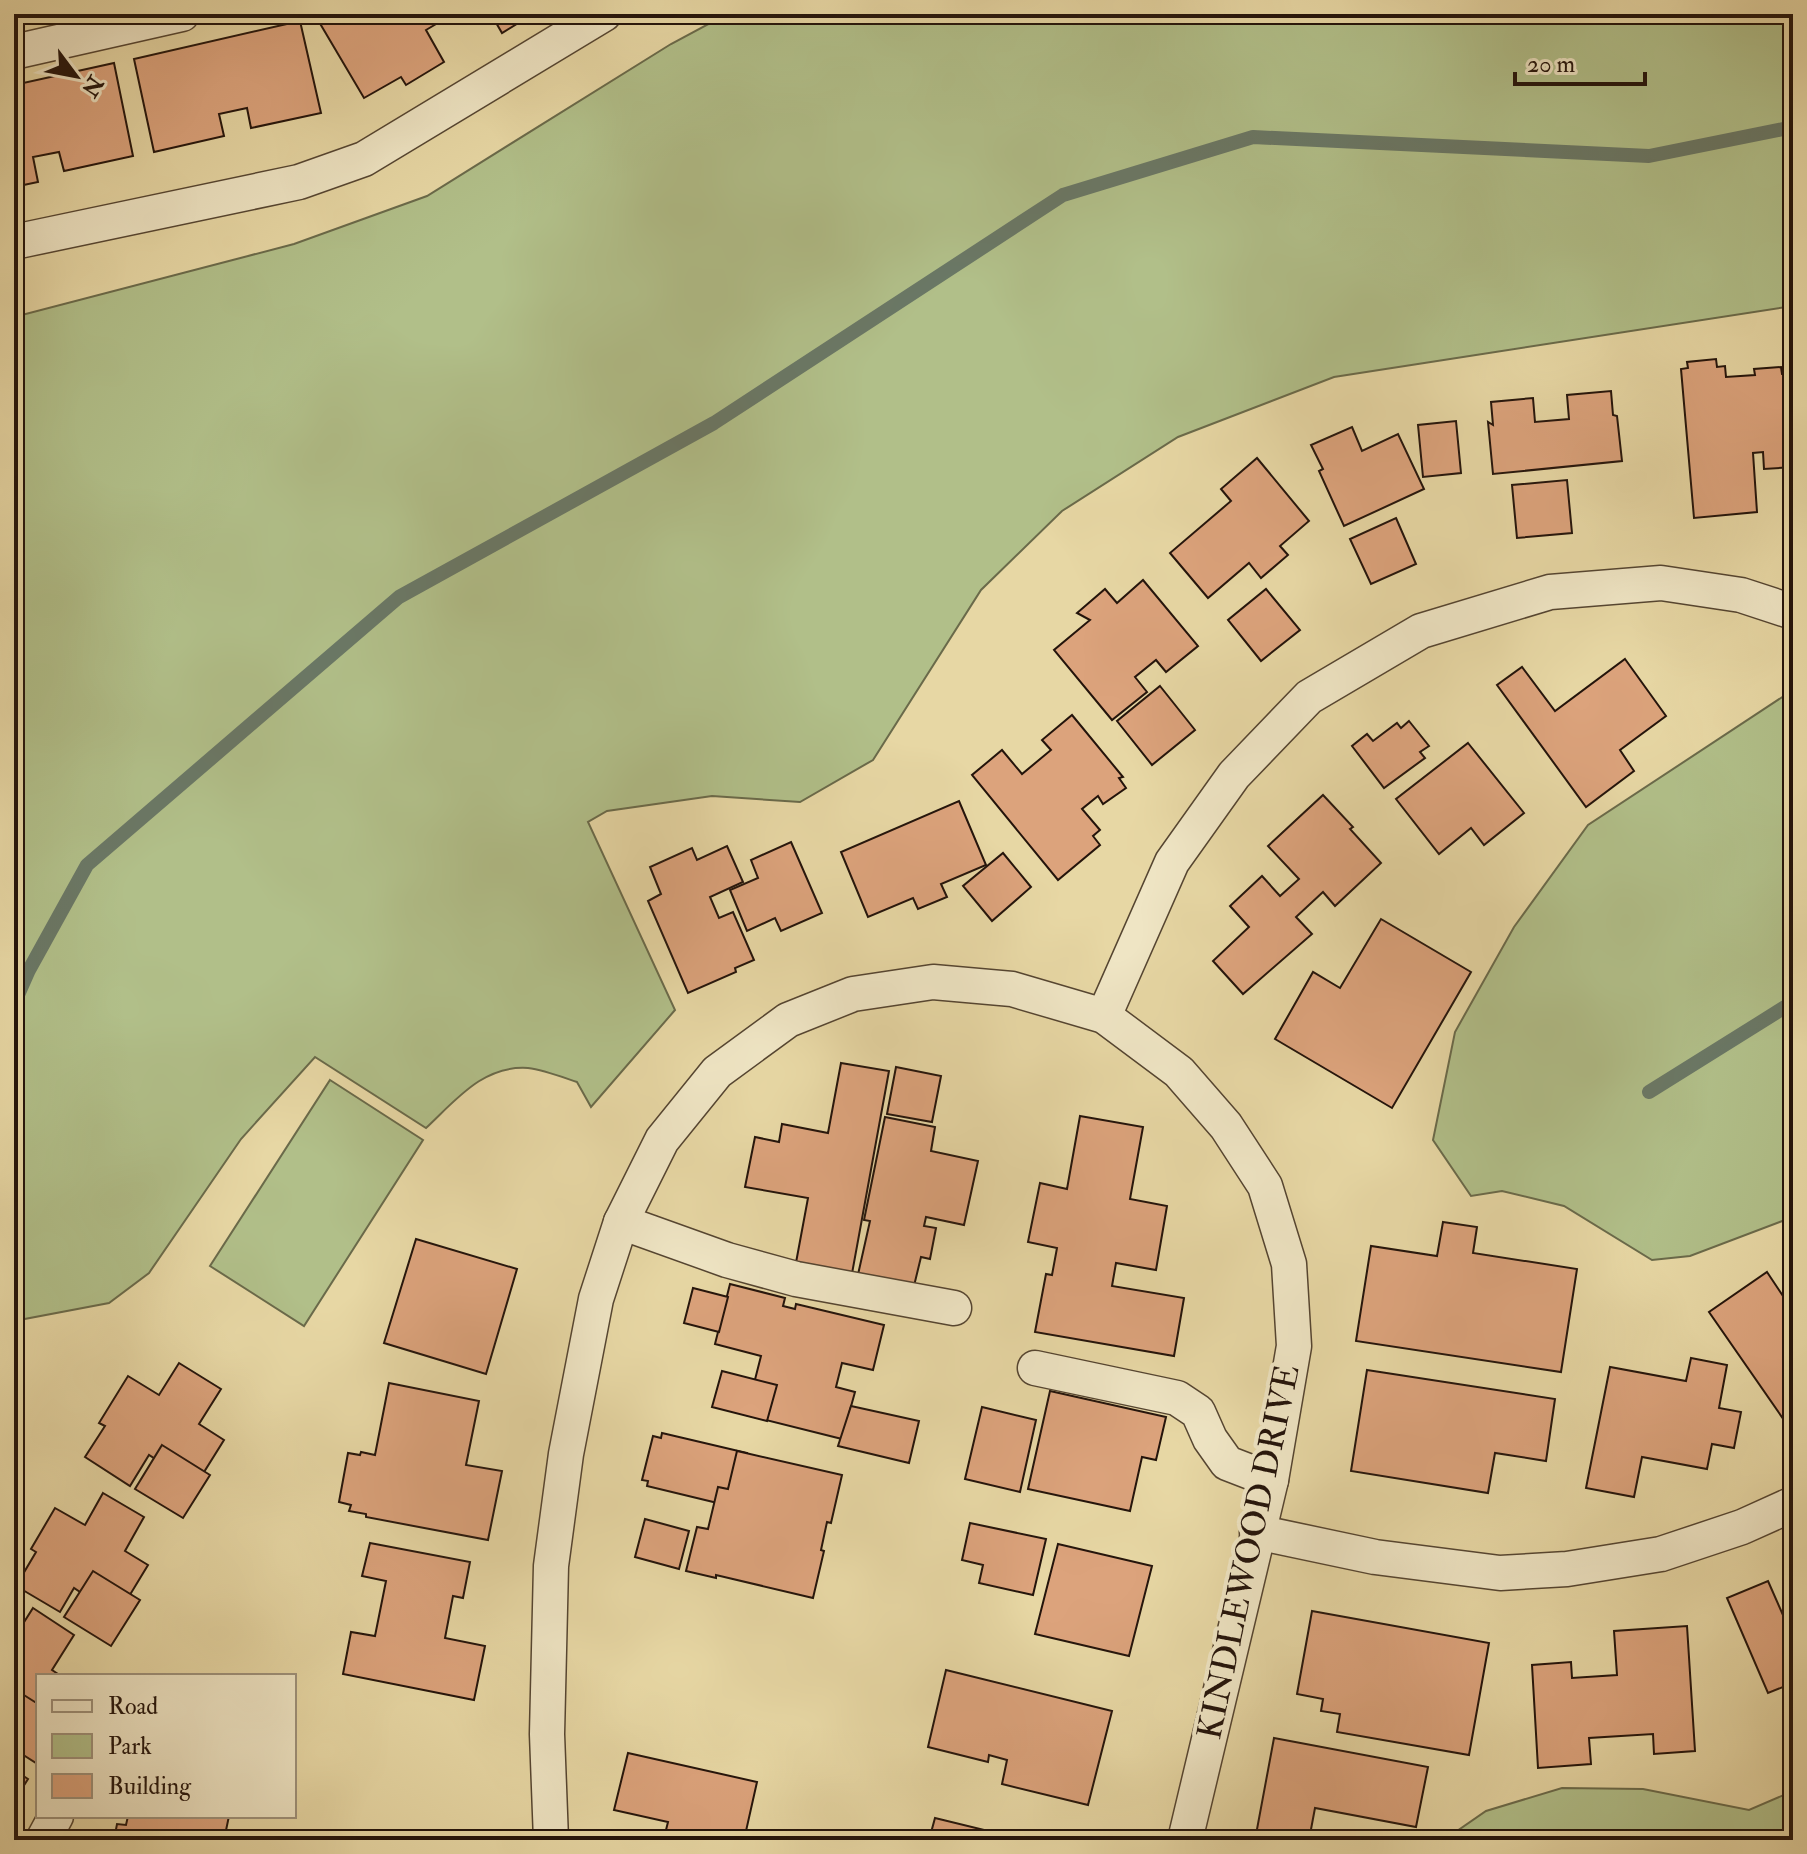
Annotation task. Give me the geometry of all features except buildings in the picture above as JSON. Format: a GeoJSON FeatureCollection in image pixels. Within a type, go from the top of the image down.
{"type":"FeatureCollection","features":[{"type":"Feature","properties":{"kind":"street"},"geometry":{"type":"LineString","coordinates":[[14,52],[182,14]]}},
{"type":"Feature","properties":{"kind":"street"},"geometry":{"type":"LineString","coordinates":[[14,242],[299,182],[364,159],[604,14]]}},
{"type":"Feature","properties":{"kind":"street"},"geometry":{"type":"LineString","coordinates":[[1104,1016],[1172,862],[1234,775],[1309,697],[1409,638],[1421,631],[1550,592],[1661,583],[1741,595],[1793,612]]}},
{"type":"Feature","properties":{"kind":"street","name":"KINDLEWOOD DRIVE"},"geometry":{"type":"LineString","coordinates":[[551,1840],[547,1734],[551,1566],[566,1454],[596,1299],[621,1222],[662,1140],[717,1072],[788,1020],[853,994],[933,982],[1012,989],[1104,1016],[1179,1072],[1226,1126],[1265,1186],[1289,1264],[1294,1346],[1271,1480],[1185,1840]]}},
{"type":"Feature","properties":{"kind":"street"},"geometry":{"type":"LineString","coordinates":[[621,1222],[727,1260],[796,1279],[954,1308]]}},
{"type":"Feature","properties":{"kind":"street"},"geometry":{"type":"LineString","coordinates":[[1035,1368],[1177,1398],[1198,1412],[1210,1439],[1227,1463],[1271,1480]]}},
{"type":"Feature","properties":{"kind":"street"},"geometry":{"type":"LineString","coordinates":[[1257,1532],[1375,1557],[1500,1573],[1567,1569],[1661,1554],[1742,1527],[1793,1504]]}},
{"type":"Feature","properties":{"kind":"street"},"geometry":{"type":"LineString","coordinates":[[43,1840],[55,1818]]}},
{"type":"Feature","properties":{"kind":"green space"},"geometry":{"type":"Polygon","coordinates":[[[727,14],[1793,14],[1793,306],[1334,377],[1178,437],[1062,511],[981,590],[873,760],[800,802],[712,796],[607,811],[588,822],[675,1010],[591,1107],[577,1082],[534,1069],[512,1069],[497,1072],[471,1086],[426,1128],[315,1057],[241,1139],[149,1273],[109,1303],[14,1321],[14,317],[294,244],[427,196],[671,44],[727,14]]]}},
{"type":"Feature","properties":{"kind":"green space"},"geometry":{"type":"Polygon","coordinates":[[[1793,690],[1793,1217],[1690,1256],[1652,1260],[1564,1206],[1502,1191],[1471,1196],[1433,1140],[1455,1032],[1514,927],[1588,825],[1793,690]]]}},
{"type":"Feature","properties":{"kind":"green space"},"geometry":{"type":"Polygon","coordinates":[[[330,1080],[423,1140],[304,1326],[210,1266],[330,1080]]]}},
{"type":"Feature","properties":{"kind":"green space"},"geometry":{"type":"Polygon","coordinates":[[[1562,1788],[1643,1789],[1749,1810],[1793,1791],[1793,1840],[1444,1840],[1486,1811],[1562,1788]]]}},
{"type":"Feature","properties":{"kind":"waterway"},"geometry":{"type":"LineString","coordinates":[[14,1004],[29,970],[87,865],[399,597],[714,423],[1063,195],[1253,137],[1649,156],[1793,127]]}},
{"type":"Feature","properties":{"kind":"waterway"},"geometry":{"type":"LineString","coordinates":[[1649,1092],[1793,1002]]}}]}
